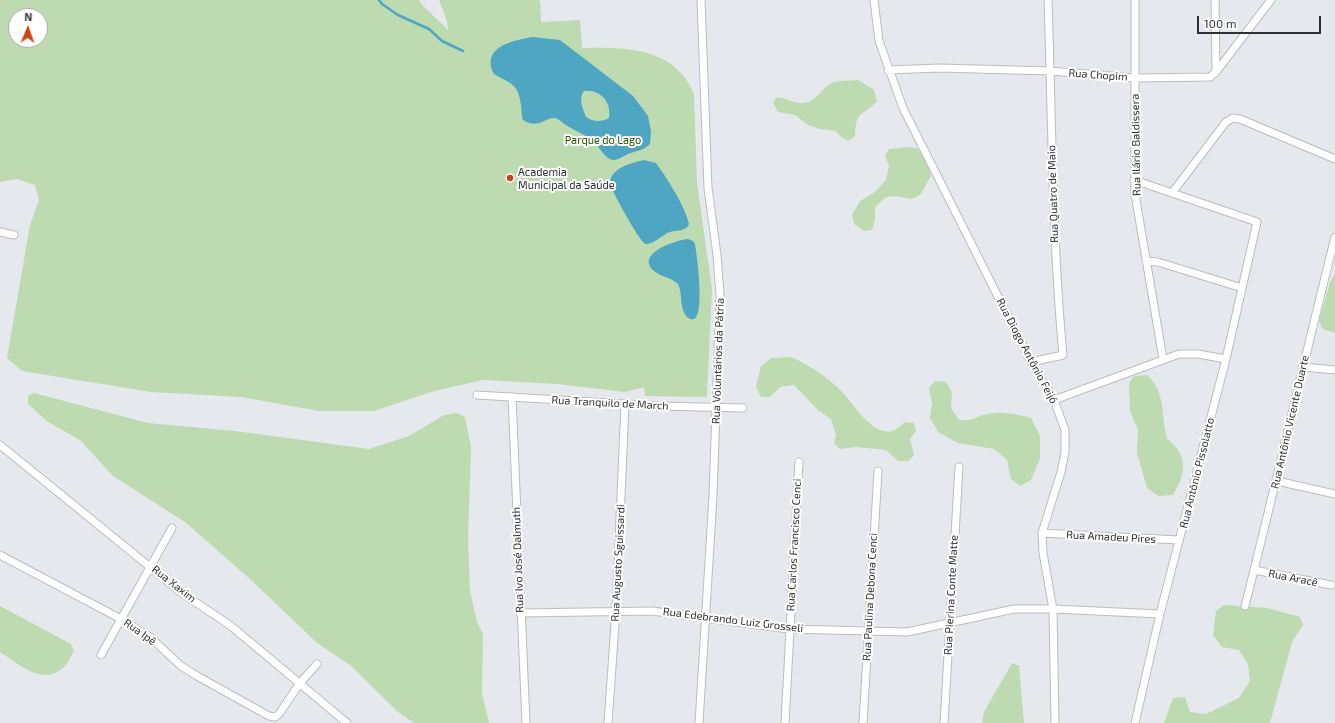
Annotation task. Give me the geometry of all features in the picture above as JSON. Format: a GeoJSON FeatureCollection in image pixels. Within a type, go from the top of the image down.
{"type":"FeatureCollection","features":[{"type":"Feature","properties":{"kind":"street","name":"Rua Voluntários da Pátria"},"geometry":{"type":"LineString","coordinates":[[699,723],[713,496],[720,294],[717,255],[708,188],[701,0]]}},
{"type":"Feature","properties":{"kind":"street","name":"Rua Diogo Antônio Feijó"},"geometry":{"type":"LineString","coordinates":[[874,0],[879,41],[888,70],[903,108],[1032,362],[1054,400],[1065,430],[1065,452],[1042,533],[1042,553],[1053,608],[1055,723]]}},
{"type":"Feature","properties":{"kind":"street","name":"Rua Quatro de Maio"},"geometry":{"type":"LineString","coordinates":[[1032,362],[1063,355],[1057,292],[1053,214],[1048,0]]}},
{"type":"Feature","properties":{"kind":"street","name":"Rua Ilário Baldissera"},"geometry":{"type":"LineString","coordinates":[[1135,0],[1134,180],[1163,359]]}},
{"type":"Feature","properties":{"kind":"street"},"geometry":{"type":"LineString","coordinates":[[1215,0],[1216,72]]}},
{"type":"Feature","properties":{"kind":"street"},"geometry":{"type":"LineString","coordinates":[[1216,72],[1270,0]]}},
{"type":"Feature","properties":{"kind":"street","name":"Rua Chopim"},"geometry":{"type":"LineString","coordinates":[[888,70],[940,68],[1050,71],[1135,78],[1210,77],[1216,72]]}},
{"type":"Feature","properties":{"kind":"street"},"geometry":{"type":"LineString","coordinates":[[1134,180],[1172,193],[1226,122],[1233,118],[1240,119],[1335,159]]}},
{"type":"Feature","properties":{"kind":"street","name":"Rua Antônio Pissolatto"},"geometry":{"type":"LineString","coordinates":[[1135,723],[1160,614],[1226,359],[1257,222],[1172,193]]}},
{"type":"Feature","properties":{"kind":"street"},"geometry":{"type":"LineString","coordinates":[[0,232],[14,235]]}},
{"type":"Feature","properties":{"kind":"street","name":"Rua Antônio Vicente Duarte"},"geometry":{"type":"LineString","coordinates":[[1245,606],[1277,481],[1302,367],[1335,237]]}},
{"type":"Feature","properties":{"kind":"street"},"geometry":{"type":"LineString","coordinates":[[1146,261],[1158,262],[1242,288]]}},
{"type":"Feature","properties":{"kind":"street"},"geometry":{"type":"LineString","coordinates":[[1054,400],[1179,354],[1192,354],[1226,359]]}},
{"type":"Feature","properties":{"kind":"street"},"geometry":{"type":"LineString","coordinates":[[1302,367],[1335,370]]}},
{"type":"Feature","properties":{"kind":"street","name":"Rua Tranquilo de March"},"geometry":{"type":"LineString","coordinates":[[477,395],[625,404],[743,408]]}},
{"type":"Feature","properties":{"kind":"street","name":"Rua Ivo José Dalmuth"},"geometry":{"type":"LineString","coordinates":[[512,397],[520,612],[526,723]]}},
{"type":"Feature","properties":{"kind":"street","name":"Rua Augusto Sguissardi"},"geometry":{"type":"LineString","coordinates":[[608,723],[616,610],[625,404]]}},
{"type":"Feature","properties":{"kind":"street","name":"Rua Xaxim"},"geometry":{"type":"LineString","coordinates":[[0,445],[182,593],[231,626],[348,723]]}},
{"type":"Feature","properties":{"kind":"street","name":"Rua Carlos Francisco Cenci"},"geometry":{"type":"LineString","coordinates":[[785,723],[799,462]]}},
{"type":"Feature","properties":{"kind":"street","name":"Rua Pierina Conte Matte"},"geometry":{"type":"LineString","coordinates":[[944,723],[959,467]]}},
{"type":"Feature","properties":{"kind":"street","name":"Rua Paulina Debona Cenci"},"geometry":{"type":"LineString","coordinates":[[863,723],[878,471]]}},
{"type":"Feature","properties":{"kind":"street"},"geometry":{"type":"LineString","coordinates":[[1277,481],[1335,494]]}},
{"type":"Feature","properties":{"kind":"street"},"geometry":{"type":"LineString","coordinates":[[101,655],[172,528]]}},
{"type":"Feature","properties":{"kind":"street","name":"Rua Amadeu Pires"},"geometry":{"type":"LineString","coordinates":[[1042,533],[1179,540]]}},
{"type":"Feature","properties":{"kind":"street","name":"Rua Ipê"},"geometry":{"type":"LineString","coordinates":[[0,555],[121,619],[150,637],[181,666],[196,676],[269,716],[275,717],[279,714],[300,683]]}},
{"type":"Feature","properties":{"kind":"street","name":"Rua Aracê"},"geometry":{"type":"LineString","coordinates":[[1254,570],[1331,586]]}},
{"type":"Feature","properties":{"kind":"street","name":"Rua Edebrando Luiz Grosseli"},"geometry":{"type":"LineString","coordinates":[[520,612],[573,613],[616,610],[652,611],[705,616],[789,628],[906,632],[1014,609],[1053,608],[1160,614]]}},
{"type":"Feature","properties":{"kind":"street"},"geometry":{"type":"LineString","coordinates":[[300,683],[317,664]]}},
{"type":"Feature","properties":{"kind":"green space","name":"Parque do Lago"},"geometry":{"type":"Polygon","coordinates":[[[0,0],[419,0],[448,30],[447,21],[439,0],[540,0],[541,22],[580,20],[582,48],[615,48],[631,50],[647,53],[662,59],[675,67],[685,78],[694,94],[697,183],[712,289],[707,395],[706,397],[645,396],[644,387],[625,392],[557,384],[483,380],[434,391],[374,411],[319,411],[241,397],[151,392],[22,371],[7,358],[30,225],[39,200],[35,185],[17,179],[0,182],[0,0]]]}},
{"type":"Feature","properties":{"kind":"green space"},"geometry":{"type":"Polygon","coordinates":[[[858,80],[874,90],[877,101],[860,115],[857,122],[855,136],[848,141],[841,137],[836,131],[820,129],[808,125],[795,115],[778,112],[773,103],[776,98],[783,98],[799,103],[808,102],[815,98],[832,83],[858,80]]]}},
{"type":"Feature","properties":{"kind":"green space"},"geometry":{"type":"Polygon","coordinates":[[[907,147],[917,148],[928,164],[931,176],[921,194],[911,199],[897,196],[886,197],[875,207],[875,219],[872,230],[864,231],[854,224],[852,215],[860,201],[875,192],[886,180],[889,166],[885,156],[889,149],[907,147]]]}},
{"type":"Feature","properties":{"kind":"green space"},"geometry":{"type":"Polygon","coordinates":[[[1335,274],[1335,333],[1323,329],[1319,321],[1330,282],[1335,274]]]}},
{"type":"Feature","properties":{"kind":"green space"},"geometry":{"type":"Polygon","coordinates":[[[792,357],[831,381],[871,425],[890,432],[896,430],[905,422],[914,423],[916,431],[910,439],[914,455],[908,461],[898,461],[886,450],[856,447],[840,449],[834,443],[836,435],[831,419],[819,411],[794,385],[780,387],[770,397],[761,397],[756,387],[761,366],[772,358],[792,357]]]}},
{"type":"Feature","properties":{"kind":"green space"},"geometry":{"type":"Polygon","coordinates":[[[1147,375],[1153,381],[1160,396],[1167,439],[1174,445],[1182,458],[1183,472],[1181,480],[1173,495],[1158,496],[1147,488],[1137,453],[1138,430],[1130,411],[1129,383],[1134,376],[1147,375]]]}},
{"type":"Feature","properties":{"kind":"green space"},"geometry":{"type":"Polygon","coordinates":[[[935,381],[946,382],[952,392],[951,408],[959,420],[998,413],[1015,414],[1031,418],[1040,436],[1040,459],[1031,480],[1020,486],[1011,479],[1007,460],[994,449],[958,443],[938,432],[930,418],[932,403],[929,388],[935,381]]]}},
{"type":"Feature","properties":{"kind":"green space"},"geometry":{"type":"Polygon","coordinates":[[[34,393],[148,423],[235,431],[369,449],[409,436],[444,415],[457,413],[465,417],[471,447],[468,539],[470,591],[477,622],[483,634],[482,693],[489,723],[414,723],[398,712],[350,665],[317,643],[251,580],[185,522],[113,476],[80,440],[48,422],[28,404],[28,396],[34,393]]]}},
{"type":"Feature","properties":{"kind":"green space"},"geometry":{"type":"Polygon","coordinates":[[[1224,605],[1267,608],[1300,617],[1303,625],[1292,642],[1270,723],[1164,723],[1173,698],[1185,697],[1190,712],[1206,714],[1239,698],[1250,681],[1248,664],[1239,650],[1222,647],[1213,635],[1216,611],[1224,605]]]}},
{"type":"Feature","properties":{"kind":"green space"},"geometry":{"type":"Polygon","coordinates":[[[0,606],[71,644],[74,651],[64,667],[56,673],[48,675],[31,672],[0,652],[0,606]]]}},
{"type":"Feature","properties":{"kind":"green space"},"geometry":{"type":"Polygon","coordinates":[[[1012,663],[1019,666],[1024,723],[982,723],[984,712],[1012,663]]]}},
{"type":"Feature","properties":{"kind":"water"},"geometry":{"type":"Polygon","coordinates":[[[533,37],[560,40],[633,96],[648,116],[651,131],[650,144],[643,149],[614,160],[605,156],[591,140],[560,120],[551,118],[533,124],[523,120],[518,92],[509,82],[494,74],[491,65],[492,57],[495,51],[501,46],[517,40],[533,37]],[[584,91],[581,97],[586,117],[598,121],[609,118],[609,107],[607,102],[600,94],[584,91]]]}},
{"type":"Feature","properties":{"kind":"water"},"geometry":{"type":"Polygon","coordinates":[[[644,160],[656,163],[680,201],[689,224],[684,229],[670,232],[649,244],[646,244],[643,241],[632,226],[610,184],[613,174],[617,170],[644,160]]]}},
{"type":"Feature","properties":{"kind":"water"},"geometry":{"type":"Polygon","coordinates":[[[688,239],[693,241],[695,244],[700,296],[697,315],[694,319],[686,316],[684,312],[678,284],[653,270],[649,264],[650,258],[660,248],[688,239]]]}},
{"type":"Feature","properties":{"kind":"waterway"},"geometry":{"type":"LineString","coordinates":[[379,0],[382,4],[398,15],[429,29],[442,41],[463,51]]}},
{"type":"Feature","properties":{"kind":"place","name":"Academia Municipal da Saúde"},"geometry":{"type":"Point","coordinates":[510,178]}}]}
